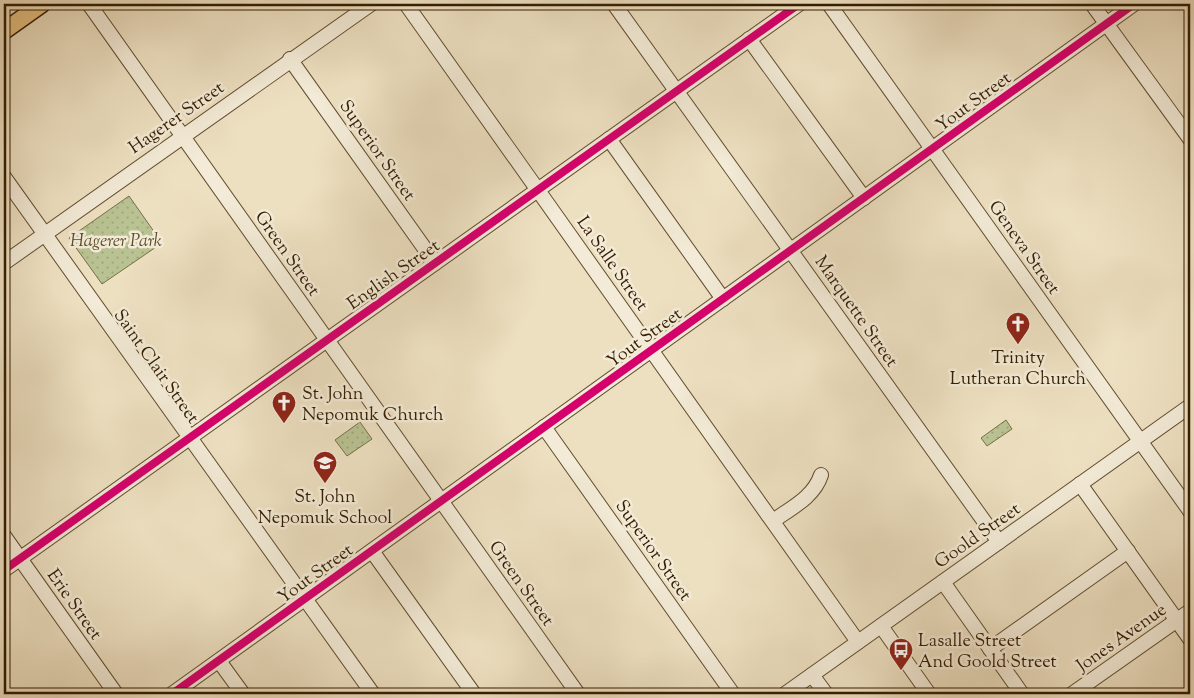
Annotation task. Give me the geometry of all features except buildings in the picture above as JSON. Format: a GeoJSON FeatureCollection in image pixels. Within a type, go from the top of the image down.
{"type":"FeatureCollection","features":[{"type":"Feature","properties":{"kind":"main road"},"geometry":{"type":"LineString","coordinates":[[4,31],[42,4]]}},
{"type":"Feature","properties":{"kind":"street","name":"Green Street"},"geometry":{"type":"LineString","coordinates":[[89,4],[578,694]]}},
{"type":"Feature","properties":{"kind":"street","name":"Hagerer Street"},"geometry":{"type":"LineString","coordinates":[[4,263],[371,4]]}},
{"type":"Feature","properties":{"kind":"street","name":"La Salle Street"},"geometry":{"type":"LineString","coordinates":[[406,4],[858,642]]}},
{"type":"Feature","properties":{"kind":"street","name":"Marquette Street"},"geometry":{"type":"LineString","coordinates":[[614,4],[678,90],[999,542]]}},
{"type":"Feature","properties":{"kind":"street","name":"English Street"},"geometry":{"type":"LineString","coordinates":[[4,570],[799,4]]}},
{"type":"Feature","properties":{"kind":"street","name":"Geneva Street"},"geometry":{"type":"LineString","coordinates":[[829,4],[1190,511]]}},
{"type":"Feature","properties":{"kind":"street"},"geometry":{"type":"LineString","coordinates":[[1092,4],[1190,139]]}},
{"type":"Feature","properties":{"kind":"street","name":"Yout Street"},"geometry":{"type":"LineString","coordinates":[[172,694],[1134,4]]}},
{"type":"Feature","properties":{"kind":"street"},"geometry":{"type":"LineString","coordinates":[[749,39],[864,198]]}},
{"type":"Feature","properties":{"kind":"street","name":"Superior Street"},"geometry":{"type":"LineString","coordinates":[[290,60],[435,263]]}},
{"type":"Feature","properties":{"kind":"street"},"geometry":{"type":"LineString","coordinates":[[609,139],[723,299]]}},
{"type":"Feature","properties":{"kind":"street","name":"Saint Clair Street"},"geometry":{"type":"LineString","coordinates":[[4,177],[372,694]]}},
{"type":"Feature","properties":{"kind":"street","name":"Goold Street"},"geometry":{"type":"LineString","coordinates":[[785,694],[1190,406]]}},
{"type":"Feature","properties":{"kind":"street","name":"Superior Street"},"geometry":{"type":"LineString","coordinates":[[544,427],[733,694]]}},
{"type":"Feature","properties":{"kind":"street"},"geometry":{"type":"LineString","coordinates":[[773,521],[810,494],[818,486],[821,475]]}},
{"type":"Feature","properties":{"kind":"street"},"geometry":{"type":"LineString","coordinates":[[1080,484],[1190,639]]}},
{"type":"Feature","properties":{"kind":"street","name":"Erie Street"},"geometry":{"type":"LineString","coordinates":[[4,536],[116,694]]}},
{"type":"Feature","properties":{"kind":"street"},"geometry":{"type":"LineString","coordinates":[[372,551],[474,694]]}},
{"type":"Feature","properties":{"kind":"street"},"geometry":{"type":"LineString","coordinates":[[990,650],[1128,551]]}},
{"type":"Feature","properties":{"kind":"street"},"geometry":{"type":"LineString","coordinates":[[943,582],[1022,694]]}},
{"type":"Feature","properties":{"kind":"street","name":"Jones Avenue"},"geometry":{"type":"LineString","coordinates":[[1072,694],[1190,611]]}},
{"type":"Feature","properties":{"kind":"street"},"geometry":{"type":"LineString","coordinates":[[881,626],[929,694]]}},
{"type":"Feature","properties":{"kind":"street"},"geometry":{"type":"LineString","coordinates":[[219,660],[243,694]]}},
{"type":"Feature","properties":{"kind":"street"},"geometry":{"type":"LineString","coordinates":[[812,675],[826,694]]}},
{"type":"Feature","properties":{"kind":"green space","name":"Hagerer Park"},"geometry":{"type":"Polygon","coordinates":[[[129,196],[162,243],[102,284],[69,238],[129,196]]]}},
{"type":"Feature","properties":{"kind":"green space"},"geometry":{"type":"Polygon","coordinates":[[[1006,420],[1012,429],[987,446],[981,438],[1006,420]]]}},
{"type":"Feature","properties":{"kind":"green space"},"geometry":{"type":"Polygon","coordinates":[[[360,422],[372,439],[347,456],[335,440],[360,422]]]}},
{"type":"Feature","properties":{"kind":"cycle path"},"geometry":{"type":"LineString","coordinates":[[4,570],[799,4]]}},
{"type":"Feature","properties":{"kind":"cycle path"},"geometry":{"type":"LineString","coordinates":[[172,694],[1134,4]]}},
{"type":"Feature","properties":{"kind":"place","name":"Trinity Lutheran Church"},"geometry":{"type":"Point","coordinates":[1018,345]}},
{"type":"Feature","properties":{"kind":"place","name":"St. John Nepomuk Church"},"geometry":{"type":"Point","coordinates":[284,424]}},
{"type":"Feature","properties":{"kind":"place","name":"St. John Nepomuk School"},"geometry":{"type":"Point","coordinates":[325,484]}},
{"type":"Feature","properties":{"kind":"place","name":"Lasalle Street And Goold Street"},"geometry":{"type":"Point","coordinates":[901,671]}}]}
